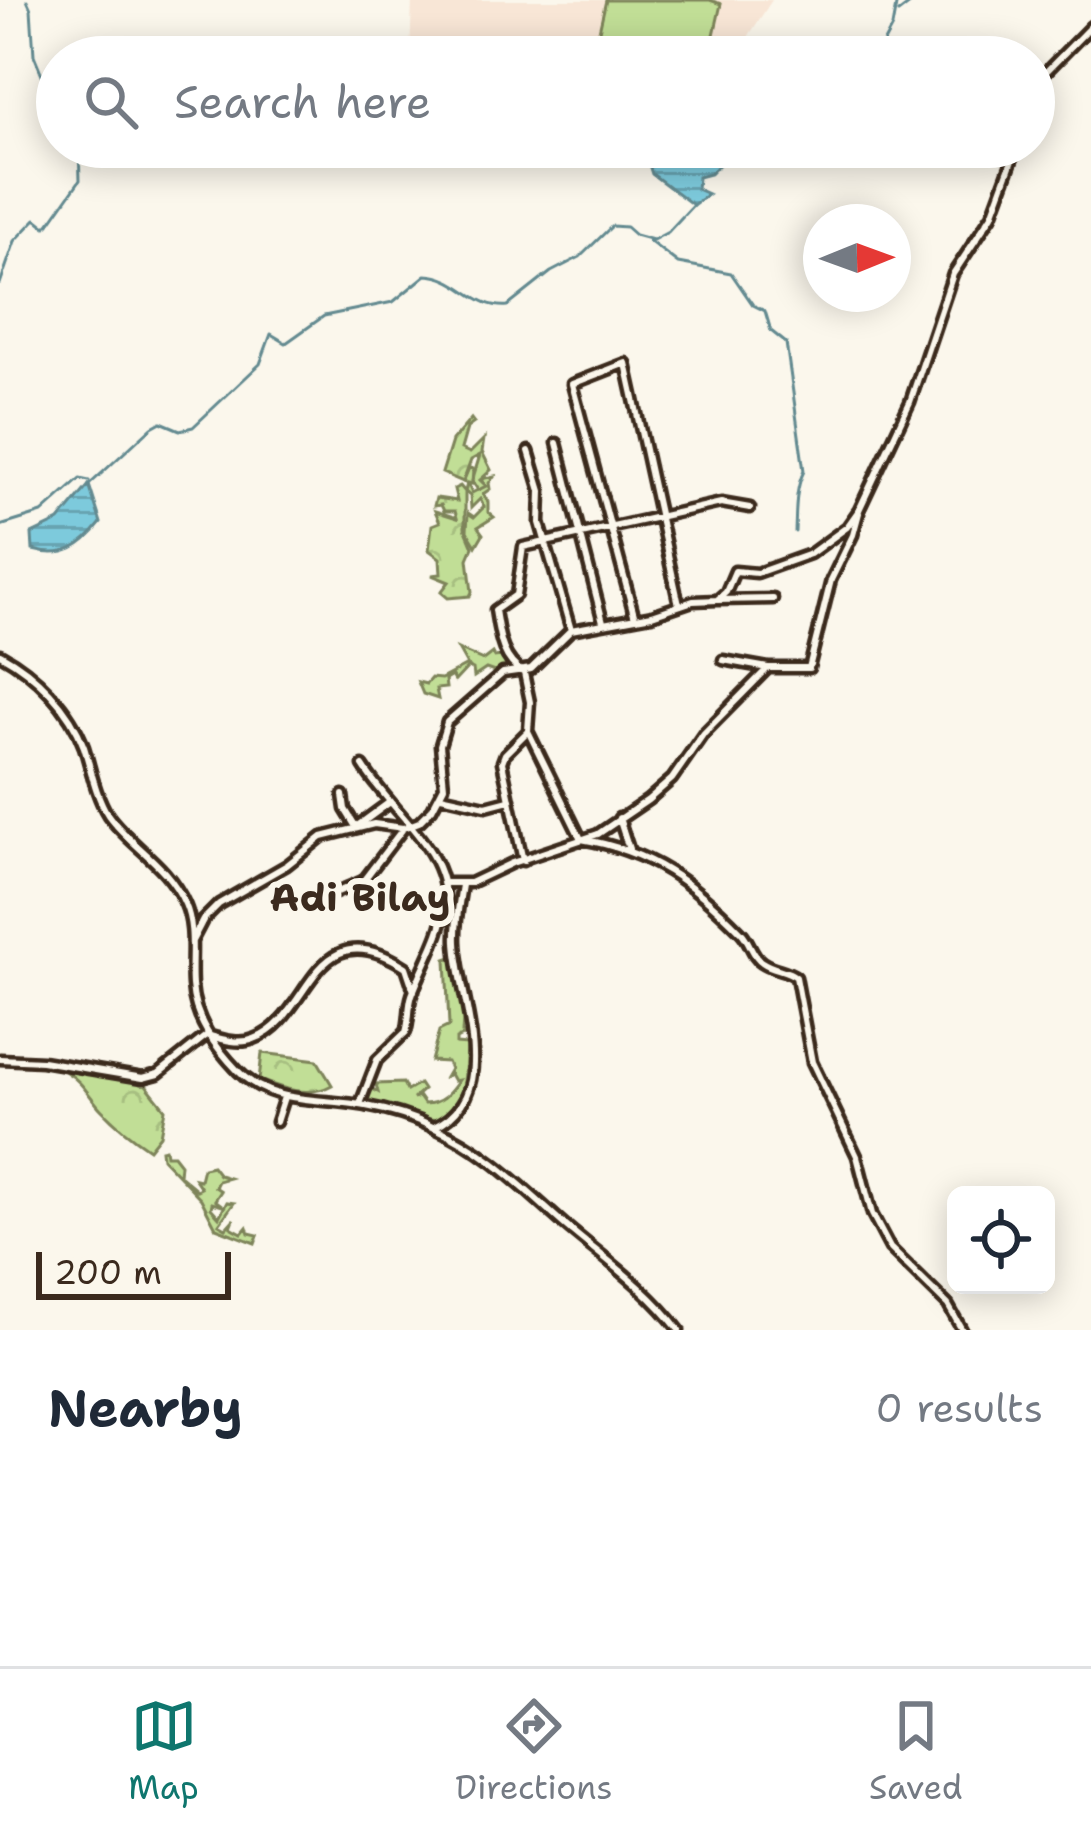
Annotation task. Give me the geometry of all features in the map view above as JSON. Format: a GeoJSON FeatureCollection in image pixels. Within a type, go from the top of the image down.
{"type":"FeatureCollection","features":[{"type":"Feature","properties":{"kind":"street"},"geometry":{"type":"LineString","coordinates":[[1055,63],[1091,26]]}},
{"type":"Feature","properties":{"kind":"street"},"geometry":{"type":"LineString","coordinates":[[723,659],[768,668],[809,668],[831,580],[910,402],[952,274],[992,215],[1009,168]]}},
{"type":"Feature","properties":{"kind":"street"},"geometry":{"type":"LineString","coordinates":[[634,618],[572,384],[626,363],[679,604]]}},
{"type":"Feature","properties":{"kind":"street"},"geometry":{"type":"LineString","coordinates":[[557,443],[603,622]]}},
{"type":"Feature","properties":{"kind":"street"},"geometry":{"type":"LineString","coordinates":[[529,451],[541,491],[540,523],[571,630]]}},
{"type":"Feature","properties":{"kind":"street"},"geometry":{"type":"LineString","coordinates":[[750,508],[722,503],[523,547],[516,595],[495,610],[504,650],[524,673],[529,692],[528,731],[581,839],[630,852],[688,881],[744,935],[759,960],[796,977],[812,1062],[856,1156],[872,1214],[890,1247],[948,1305],[962,1330]]}},
{"type":"Feature","properties":{"kind":"street"},"geometry":{"type":"LineString","coordinates":[[717,600],[735,571],[757,573],[810,554],[837,537],[860,510]]}},
{"type":"Feature","properties":{"kind":"street"},"geometry":{"type":"LineString","coordinates":[[321,899],[363,880],[440,796],[444,773],[440,745],[447,722],[503,673],[524,673],[571,630],[652,616],[679,604],[773,599]]}},
{"type":"Feature","properties":{"kind":"street"},"geometry":{"type":"LineString","coordinates":[[0,654],[19,664],[66,714],[81,739],[107,812],[145,849],[184,900],[192,941],[194,997],[207,1035],[244,1077],[284,1096],[360,1104],[434,1127],[466,1145],[619,1268],[680,1330]]}},
{"type":"Feature","properties":{"kind":"street"},"geometry":{"type":"LineString","coordinates":[[446,883],[462,885],[605,830],[660,792],[704,733],[768,668]]}},
{"type":"Feature","properties":{"kind":"street"},"geometry":{"type":"LineString","coordinates":[[523,861],[503,777],[505,754],[528,731]]}},
{"type":"Feature","properties":{"kind":"street"},"geometry":{"type":"LineString","coordinates":[[360,1104],[377,1060],[406,1032],[414,991],[447,903],[446,883],[429,850],[363,766]]}},
{"type":"Feature","properties":{"kind":"street"},"geometry":{"type":"LineString","coordinates":[[344,795],[345,809],[356,827]]}},
{"type":"Feature","properties":{"kind":"street"},"geometry":{"type":"LineString","coordinates":[[440,796],[486,806],[509,800]]}},
{"type":"Feature","properties":{"kind":"street"},"geometry":{"type":"LineString","coordinates":[[356,827],[390,802]]}},
{"type":"Feature","properties":{"kind":"street"},"geometry":{"type":"LineString","coordinates":[[619,818],[630,852]]}},
{"type":"Feature","properties":{"kind":"street"},"geometry":{"type":"LineString","coordinates":[[192,941],[203,920],[237,890],[287,865],[322,837],[374,824],[407,827]]}},
{"type":"Feature","properties":{"kind":"street"},"geometry":{"type":"LineString","coordinates":[[462,885],[456,943],[473,1053],[471,1078],[454,1114],[454,1126],[466,1145]]}},
{"type":"Feature","properties":{"kind":"street"},"geometry":{"type":"LineString","coordinates":[[0,1059],[42,1060],[143,1078],[158,1074],[207,1035],[238,1041],[260,1037],[287,1011],[315,969],[356,951],[385,956],[406,967],[414,991]]}},
{"type":"Feature","properties":{"kind":"street"},"geometry":{"type":"LineString","coordinates":[[276,1122],[284,1096]]}},
{"type":"Feature","properties":{"kind":"street"},"geometry":{"type":"LineString","coordinates":[[434,1127],[454,1114]]}},
{"type":"Feature","properties":{"kind":"shaded area"},"geometry":{"type":"Polygon","coordinates":[[[412,0],[772,0],[749,36],[411,36],[412,0]]]}},
{"type":"Feature","properties":{"kind":"green space"},"geometry":{"type":"Polygon","coordinates":[[[606,0],[710,0],[721,4],[714,36],[598,36],[606,0]]]}},
{"type":"Feature","properties":{"kind":"green space"},"geometry":{"type":"Polygon","coordinates":[[[471,419],[474,423],[467,428],[461,449],[470,453],[484,439],[482,452],[491,470],[480,480],[486,486],[478,490],[472,481],[480,455],[471,460],[463,482],[442,473],[452,441],[471,419]]]}},
{"type":"Feature","properties":{"kind":"green space"},"geometry":{"type":"Polygon","coordinates":[[[469,468],[473,469],[472,484],[468,483],[472,493],[485,486],[481,479],[494,476],[483,494],[494,517],[478,527],[483,534],[476,546],[467,531],[468,513],[474,517],[484,507],[480,499],[471,508],[463,482],[469,468]]]}},
{"type":"Feature","properties":{"kind":"green space"},"geometry":{"type":"Polygon","coordinates":[[[460,486],[465,492],[465,528],[473,547],[468,559],[472,592],[448,598],[441,592],[449,582],[432,575],[441,574],[440,558],[429,550],[432,525],[440,522],[435,511],[457,518],[455,511],[434,506],[436,498],[457,501],[454,489],[460,486]]]}},
{"type":"Feature","properties":{"kind":"green space"},"geometry":{"type":"Polygon","coordinates":[[[458,649],[483,660],[492,653],[503,656],[507,672],[486,669],[474,677],[468,667],[455,681],[452,676],[445,680],[446,688],[436,689],[438,699],[423,694],[418,682],[441,679],[467,665],[458,649]]]}},
{"type":"Feature","properties":{"kind":"green space"},"geometry":{"type":"Polygon","coordinates":[[[452,957],[464,1005],[462,1033],[466,1034],[456,1044],[468,1045],[458,1098],[441,1120],[371,1101],[366,1096],[369,1087],[378,1092],[376,1084],[403,1083],[407,1091],[419,1084],[423,1090],[413,1099],[419,1097],[430,1104],[441,1100],[459,1080],[446,1076],[447,1062],[431,1061],[439,1031],[449,1026],[446,959],[452,957]]]}},
{"type":"Feature","properties":{"kind":"green space"},"geometry":{"type":"Polygon","coordinates":[[[262,1053],[317,1060],[332,1085],[305,1092],[259,1080],[262,1053]]]}},
{"type":"Feature","properties":{"kind":"green space"},"geometry":{"type":"Polygon","coordinates":[[[68,1061],[140,1077],[165,1109],[160,1135],[149,1149],[112,1120],[66,1072],[68,1061]]]}},
{"type":"Feature","properties":{"kind":"green space"},"geometry":{"type":"Polygon","coordinates":[[[165,1149],[180,1164],[179,1175],[197,1190],[201,1188],[195,1179],[200,1180],[203,1168],[212,1166],[229,1178],[215,1187],[221,1191],[215,1200],[223,1206],[212,1203],[211,1208],[219,1217],[227,1202],[234,1203],[219,1224],[226,1228],[234,1219],[231,1227],[242,1233],[247,1227],[249,1233],[258,1235],[255,1243],[216,1228],[201,1199],[162,1158],[165,1149]]]}},
{"type":"Feature","properties":{"kind":"water"},"geometry":{"type":"Polygon","coordinates":[[[650,168],[716,168],[698,177],[697,189],[708,194],[693,205],[650,168]]]}},
{"type":"Feature","properties":{"kind":"water"},"geometry":{"type":"Polygon","coordinates":[[[89,485],[101,523],[64,552],[33,550],[32,534],[59,521],[89,485]]]}},
{"type":"Feature","properties":{"kind":"waterway"},"geometry":{"type":"LineString","coordinates":[[27,0],[36,60]]}},
{"type":"Feature","properties":{"kind":"waterway"},"geometry":{"type":"LineString","coordinates":[[887,36],[897,0]]}},
{"type":"Feature","properties":{"kind":"waterway"},"geometry":{"type":"LineString","coordinates":[[898,13],[915,0]]}},
{"type":"Feature","properties":{"kind":"waterway"},"geometry":{"type":"LineString","coordinates":[[0,284],[15,241],[36,219],[46,227],[80,180],[80,168]]}},
{"type":"Feature","properties":{"kind":"waterway"},"geometry":{"type":"LineString","coordinates":[[89,485],[152,427],[161,422],[180,430],[193,427],[260,364],[271,334],[286,343],[324,316],[393,302],[426,275],[449,281],[486,303],[508,306],[551,272],[580,257],[612,226],[653,240],[668,232],[693,205]]}},
{"type":"Feature","properties":{"kind":"waterway"},"geometry":{"type":"LineString","coordinates":[[649,241],[678,263],[731,273],[753,305],[765,311],[771,331],[786,343],[804,471],[797,492],[795,532]]}},
{"type":"Feature","properties":{"kind":"waterway"},"geometry":{"type":"LineString","coordinates":[[0,526],[42,513],[80,479],[89,481]]}},
{"type":"Feature","properties":{"kind":"district","name":"Adi Bilay"},"geometry":{"type":"Point","coordinates":[360,897]}}]}
